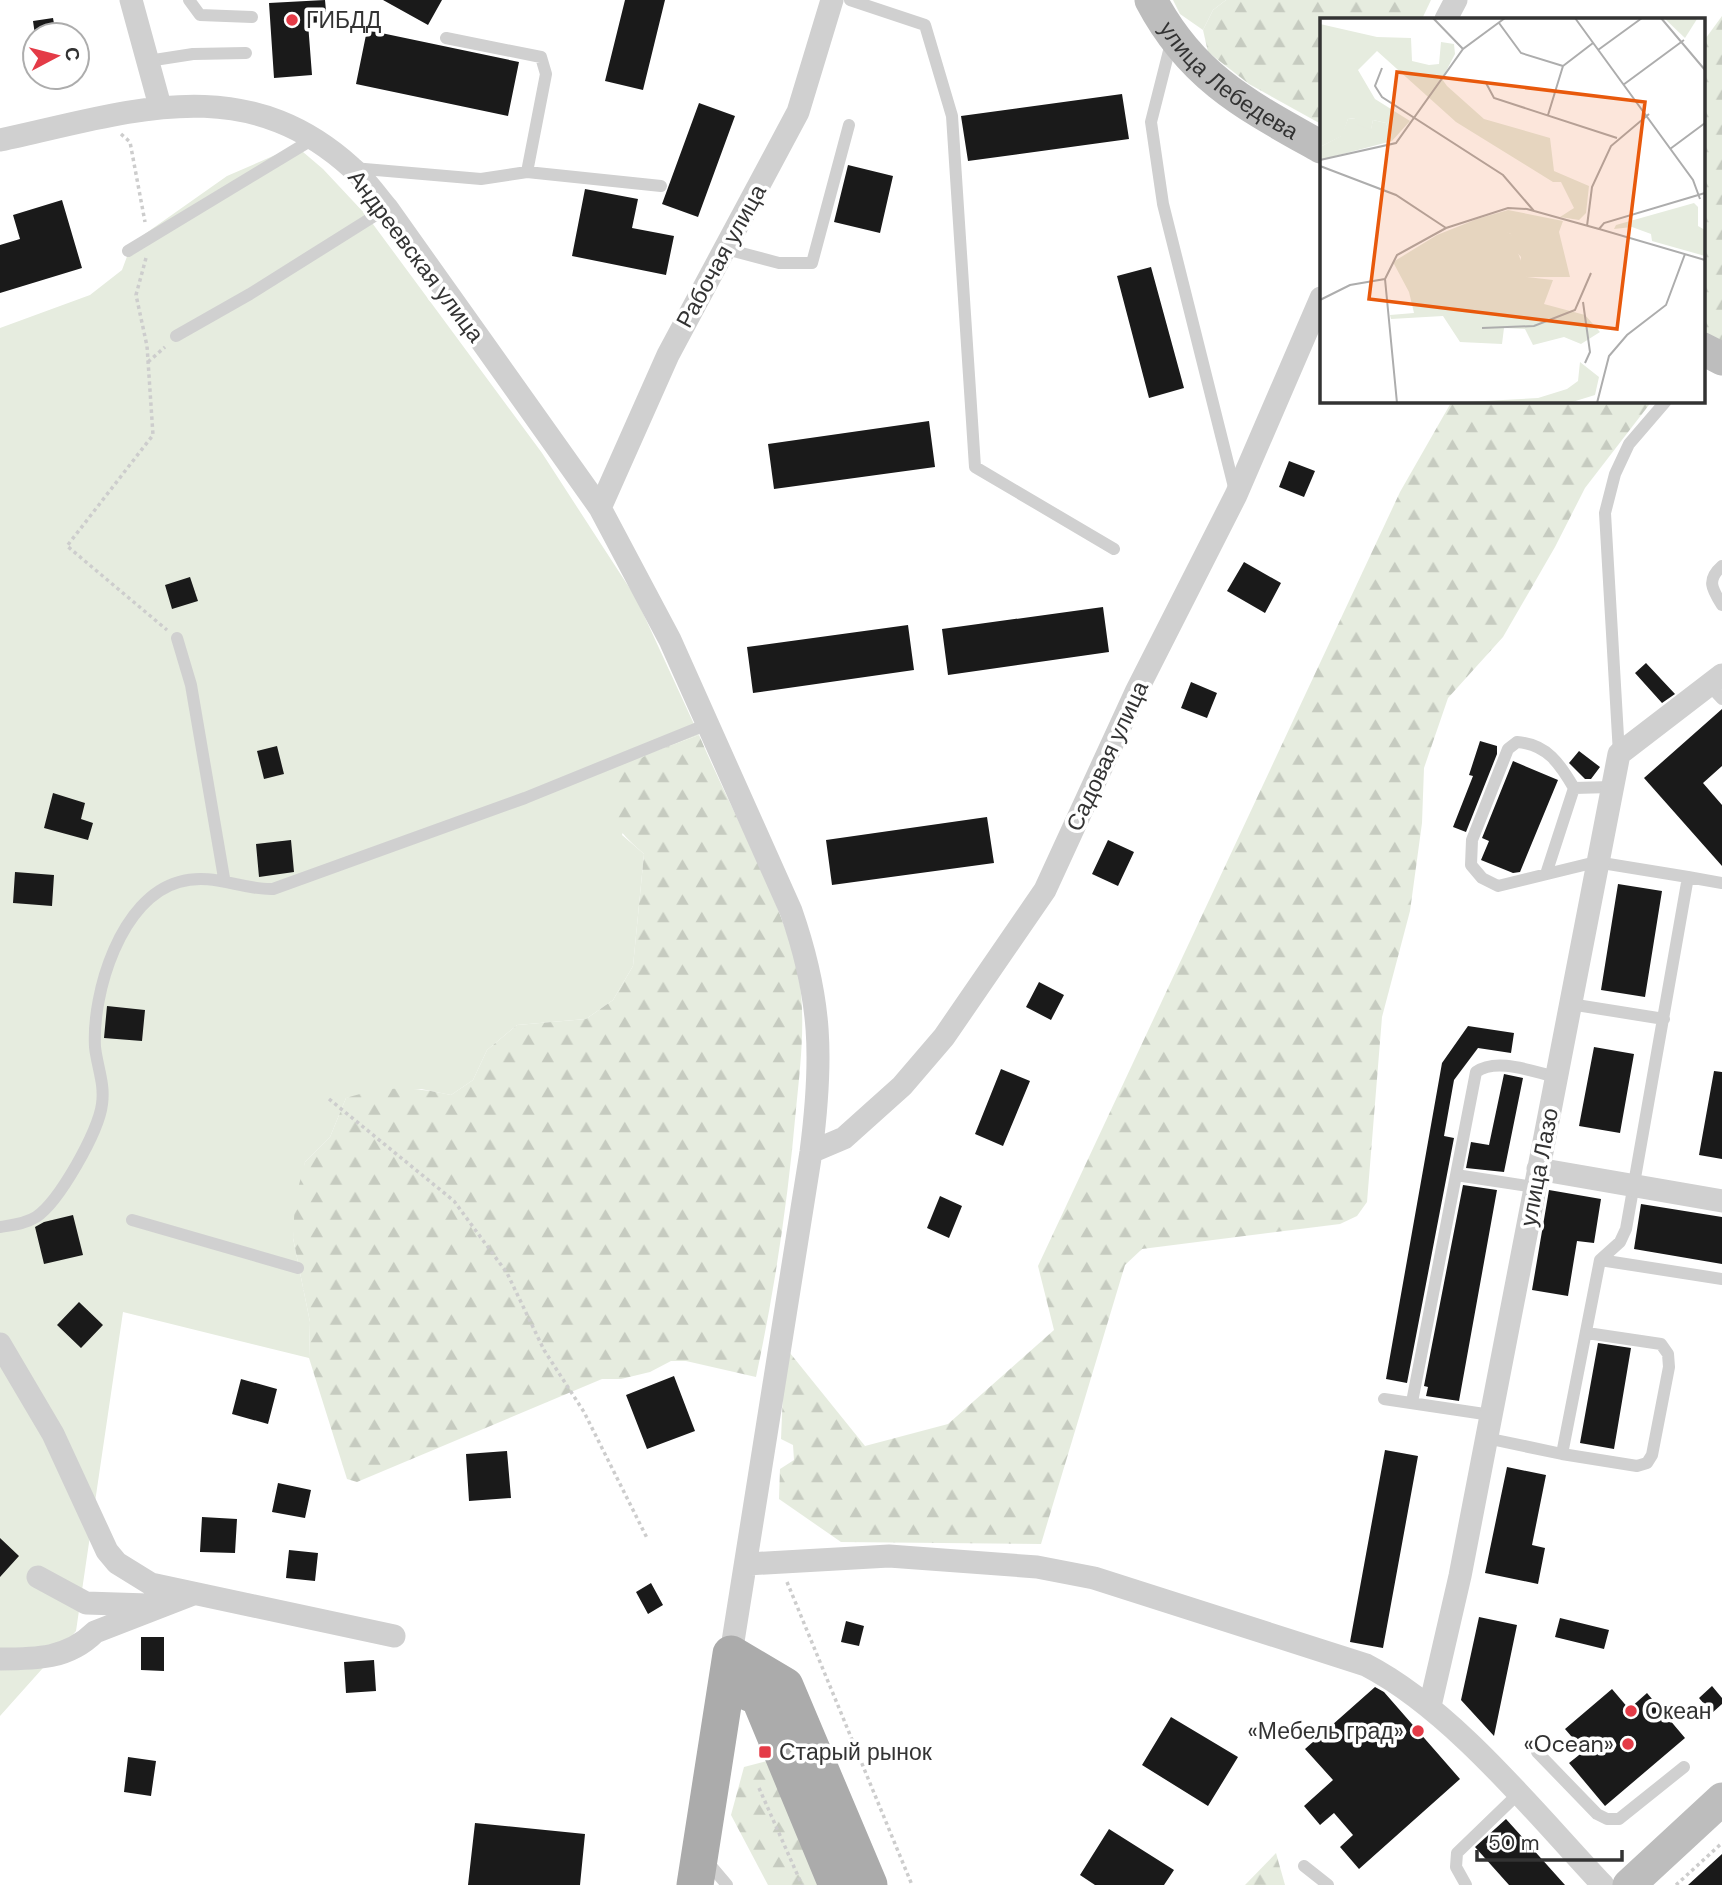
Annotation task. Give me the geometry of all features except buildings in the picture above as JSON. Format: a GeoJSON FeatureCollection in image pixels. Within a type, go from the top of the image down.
{"type":"FeatureCollection","features":[{"type":"Feature","properties":{"kind":"main road"},"geometry":{"type":"LineString","coordinates":[[697,1869],[729,1668]]}},
{"type":"Feature","properties":{"kind":"main road"},"geometry":{"type":"LineString","coordinates":[[729,1668],[759,1697],[837,1885]]}},
{"type":"Feature","properties":{"kind":"main road"},"geometry":{"type":"LineString","coordinates":[[729,1668],[785,1686],[869,1885]]}},
{"type":"Feature","properties":{"kind":"street"},"geometry":{"type":"LineString","coordinates":[[131,0],[160,106]]}},
{"type":"Feature","properties":{"kind":"street","name":"Рабочая улица"},"geometry":{"type":"LineString","coordinates":[[600,508],[667,355],[799,112],[832,0]]}},
{"type":"Feature","properties":{"kind":"street","name":"улица Лебедева"},"geometry":{"type":"LineString","coordinates":[[1151,0],[1173,35],[1214,82],[1244,104],[1320,147]]}},
{"type":"Feature","properties":{"kind":"street"},"geometry":{"type":"LineString","coordinates":[[1447,18],[1457,0]]}},
{"type":"Feature","properties":{"kind":"street","name":"Андреевская улица"},"geometry":{"type":"LineString","coordinates":[[0,140],[160,106],[205,105],[255,113],[291,126],[353,168],[387,208],[600,508],[670,640],[791,911],[807,957],[816,996],[820,1057],[811,1152],[729,1668]]}},
{"type":"Feature","properties":{"kind":"street","name":"Садовая улица"},"geometry":{"type":"LineString","coordinates":[[811,1152],[844,1138],[902,1086],[944,1037],[1038,900],[1136,692],[1236,495],[1320,300]]}},
{"type":"Feature","properties":{"kind":"street"},"geometry":{"type":"LineString","coordinates":[[1619,754],[1719,683]]}},
{"type":"Feature","properties":{"kind":"street","name":"улица Лазо"},"geometry":{"type":"LineString","coordinates":[[1430,1706],[1460,1576],[1619,754]]}},
{"type":"Feature","properties":{"kind":"street"},"geometry":{"type":"LineString","coordinates":[[1536,1178],[1634,1186],[1722,1201]]}},
{"type":"Feature","properties":{"kind":"street"},"geometry":{"type":"LineString","coordinates":[[0,1344],[53,1434],[107,1551],[136,1577],[151,1584],[394,1636]]}},
{"type":"Feature","properties":{"kind":"street"},"geometry":{"type":"LineString","coordinates":[[747,1564],[779,1560],[889,1556],[1037,1567],[1094,1578],[1366,1665],[1394,1679],[1430,1706],[1603,1885]]}},
{"type":"Feature","properties":{"kind":"street"},"geometry":{"type":"LineString","coordinates":[[37,1577],[86,1603],[158,1606]]}},
{"type":"Feature","properties":{"kind":"street"},"geometry":{"type":"LineString","coordinates":[[0,1659],[50,1657],[66,1652],[82,1644],[94,1632],[197,1593]]}},
{"type":"Feature","properties":{"kind":"street"},"geometry":{"type":"LineString","coordinates":[[1629,1885],[1722,1799]]}},
{"type":"Feature","properties":{"kind":"lane"},"geometry":{"type":"LineString","coordinates":[[189,0],[200,15],[252,17]]}},
{"type":"Feature","properties":{"kind":"lane"},"geometry":{"type":"LineString","coordinates":[[850,0],[925,25],[952,116],[975,467],[1114,549]]}},
{"type":"Feature","properties":{"kind":"lane"},"geometry":{"type":"LineString","coordinates":[[1173,35],[1151,121],[1163,204],[1236,495]]}},
{"type":"Feature","properties":{"kind":"lane"},"geometry":{"type":"LineString","coordinates":[[446,38],[541,57],[547,74],[527,172]]}},
{"type":"Feature","properties":{"kind":"lane"},"geometry":{"type":"LineString","coordinates":[[148,61],[193,54],[246,53]]}},
{"type":"Feature","properties":{"kind":"lane"},"geometry":{"type":"LineString","coordinates":[[726,249],[779,263],[812,263],[849,125]]}},
{"type":"Feature","properties":{"kind":"lane"},"geometry":{"type":"LineString","coordinates":[[128,250],[313,139]]}},
{"type":"Feature","properties":{"kind":"lane"},"geometry":{"type":"LineString","coordinates":[[353,168],[481,179],[527,172],[661,186]]}},
{"type":"Feature","properties":{"kind":"lane"},"geometry":{"type":"LineString","coordinates":[[176,336],[250,294],[387,208]]}},
{"type":"Feature","properties":{"kind":"lane"},"geometry":{"type":"LineString","coordinates":[[1619,754],[1605,513],[1615,474],[1629,444],[1665,402]]}},
{"type":"Feature","properties":{"kind":"lane"},"geometry":{"type":"LineString","coordinates":[[1722,566],[1712,575],[1710,583],[1722,606]]}},
{"type":"Feature","properties":{"kind":"lane"},"geometry":{"type":"LineString","coordinates":[[177,638],[191,685],[224,878]]}},
{"type":"Feature","properties":{"kind":"lane"},"geometry":{"type":"LineString","coordinates":[[0,1227],[36,1217],[49,1205],[95,1132],[103,1092],[95,1048],[100,993],[112,955],[128,926],[143,902],[161,889],[202,877],[257,890],[273,889],[526,798],[709,723]]}},
{"type":"Feature","properties":{"kind":"lane"},"geometry":{"type":"LineString","coordinates":[[1546,874],[1574,788],[1558,761],[1545,750],[1529,743],[1517,742],[1508,749],[1472,840],[1471,865],[1482,878],[1498,886],[1597,862],[1722,883]]}},
{"type":"Feature","properties":{"kind":"lane"},"geometry":{"type":"LineString","coordinates":[[1574,788],[1611,787]]}},
{"type":"Feature","properties":{"kind":"lane"},"geometry":{"type":"LineString","coordinates":[[1562,1454],[1600,1260],[1620,1242],[1626,1229],[1688,877]]}},
{"type":"Feature","properties":{"kind":"lane"},"geometry":{"type":"LineString","coordinates":[[1570,1004],[1664,1020]]}},
{"type":"Feature","properties":{"kind":"lane"},"geometry":{"type":"LineString","coordinates":[[1412,1402],[1476,1072],[1485,1066],[1496,1065],[1557,1077]]}},
{"type":"Feature","properties":{"kind":"lane"},"geometry":{"type":"LineString","coordinates":[[1456,1175],[1536,1178]]}},
{"type":"Feature","properties":{"kind":"lane"},"geometry":{"type":"LineString","coordinates":[[132,1220],[298,1268]]}},
{"type":"Feature","properties":{"kind":"lane"},"geometry":{"type":"LineString","coordinates":[[1600,1260],[1722,1279]]}},
{"type":"Feature","properties":{"kind":"lane"},"geometry":{"type":"LineString","coordinates":[[1486,1438],[1637,1466],[1647,1463],[1652,1455],[1669,1367],[1668,1354],[1661,1344],[1587,1332]]}},
{"type":"Feature","properties":{"kind":"lane"},"geometry":{"type":"LineString","coordinates":[[1384,1399],[1490,1415]]}},
{"type":"Feature","properties":{"kind":"lane"},"geometry":{"type":"LineString","coordinates":[[1537,1752],[1597,1814],[1607,1819],[1619,1819],[1684,1767]]}},
{"type":"Feature","properties":{"kind":"lane"},"geometry":{"type":"LineString","coordinates":[[1466,1885],[1456,1867],[1457,1853],[1517,1795]]}},
{"type":"Feature","properties":{"kind":"lane"},"geometry":{"type":"LineString","coordinates":[[1304,1866],[1328,1885]]}},
{"type":"Feature","properties":{"kind":"lane"},"geometry":{"type":"LineString","coordinates":[[697,1869],[727,1885]]}},
{"type":"Feature","properties":{"kind":"path"},"geometry":{"type":"LineString","coordinates":[[104,118],[130,142],[144,204],[146,258],[136,295],[148,362],[153,435],[67,546],[177,638]]}},
{"type":"Feature","properties":{"kind":"path"},"geometry":{"type":"LineString","coordinates":[[148,362],[176,336]]}},
{"type":"Feature","properties":{"kind":"path"},"geometry":{"type":"LineString","coordinates":[[329,1099],[454,1201],[507,1273],[544,1350],[584,1412],[648,1538]]}},
{"type":"Feature","properties":{"kind":"path"},"geometry":{"type":"LineString","coordinates":[[779,1560],[912,1885]]}},
{"type":"Feature","properties":{"kind":"path"},"geometry":{"type":"LineString","coordinates":[[759,1788],[802,1885]]}},
{"type":"Feature","properties":{"kind":"path"},"geometry":{"type":"LineString","coordinates":[[1676,1885],[1722,1843]]}},
{"type":"Feature","properties":{"kind":"green space"},"geometry":{"type":"Polygon","coordinates":[[[1173,0],[1226,0],[1213,10],[1203,30],[1180,14],[1173,0]]]}},
{"type":"Feature","properties":{"kind":"green space"},"geometry":{"type":"Polygon","coordinates":[[[1226,0],[1431,0],[1422,18],[1320,18],[1320,123],[1249,84],[1208,52],[1203,30],[1213,10],[1226,0]]]}},
{"type":"Feature","properties":{"kind":"green space"},"geometry":{"type":"Polygon","coordinates":[[[1722,16],[1722,341],[1704,349],[1704,41],[1722,16]]]}},
{"type":"Feature","properties":{"kind":"green space"},"geometry":{"type":"Polygon","coordinates":[[[296,146],[323,169],[367,216],[542,453],[636,598],[699,735],[650,753],[622,835],[644,854],[633,966],[613,1000],[586,1019],[517,1025],[487,1050],[473,1080],[451,1095],[421,1089],[346,1098],[330,1137],[305,1162],[293,1238],[310,1322],[309,1358],[123,1312],[76,1631],[0,1716],[0,328],[90,295],[122,270],[132,243],[227,176],[296,146]]]}},
{"type":"Feature","properties":{"kind":"green space"},"geometry":{"type":"Polygon","coordinates":[[[1451,402],[1651,402],[1585,488],[1555,547],[1503,637],[1448,698],[1424,768],[1422,823],[1410,911],[1382,1017],[1367,1202],[1357,1216],[1340,1224],[1142,1249],[1125,1265],[1041,1544],[841,1542],[779,1499],[780,1469],[794,1460],[793,1445],[781,1439],[783,1392],[790,1353],[865,1446],[948,1424],[1054,1330],[1038,1266],[1400,492],[1451,402]]]}},
{"type":"Feature","properties":{"kind":"green space"},"geometry":{"type":"Polygon","coordinates":[[[699,735],[774,899],[794,955],[801,992],[801,1051],[789,1177],[775,1277],[756,1377],[686,1361],[671,1361],[650,1372],[621,1379],[602,1379],[357,1482],[347,1479],[309,1358],[310,1322],[293,1238],[295,1200],[305,1162],[330,1137],[346,1098],[373,1091],[398,1089],[451,1095],[473,1080],[487,1050],[517,1025],[586,1019],[613,1000],[633,966],[644,854],[624,835],[614,819],[612,801],[615,774],[650,753],[699,735]]]}},
{"type":"Feature","properties":{"kind":"green space"},"geometry":{"type":"Polygon","coordinates":[[[767,1761],[825,1885],[768,1885],[731,1815],[744,1767],[767,1761]]]}},
{"type":"Feature","properties":{"kind":"green space"},"geometry":{"type":"Polygon","coordinates":[[[1276,1853],[1285,1885],[1245,1885],[1276,1853]]]}},
{"type":"Feature","properties":{"kind":"place","name":"ГИБДД"},"geometry":{"type":"Point","coordinates":[292,20]}},
{"type":"Feature","properties":{"kind":"place","name":"Океан"},"geometry":{"type":"Point","coordinates":[1631,1711]}},
{"type":"Feature","properties":{"kind":"place","name":"«Мебель град»"},"geometry":{"type":"Point","coordinates":[1418,1731]}},
{"type":"Feature","properties":{"kind":"place","name":"«Оcean»"},"geometry":{"type":"Point","coordinates":[1628,1744]}},
{"type":"Feature","properties":{"kind":"place","name":"Старый рынок"},"geometry":{"type":"Point","coordinates":[765,1752]}}]}
